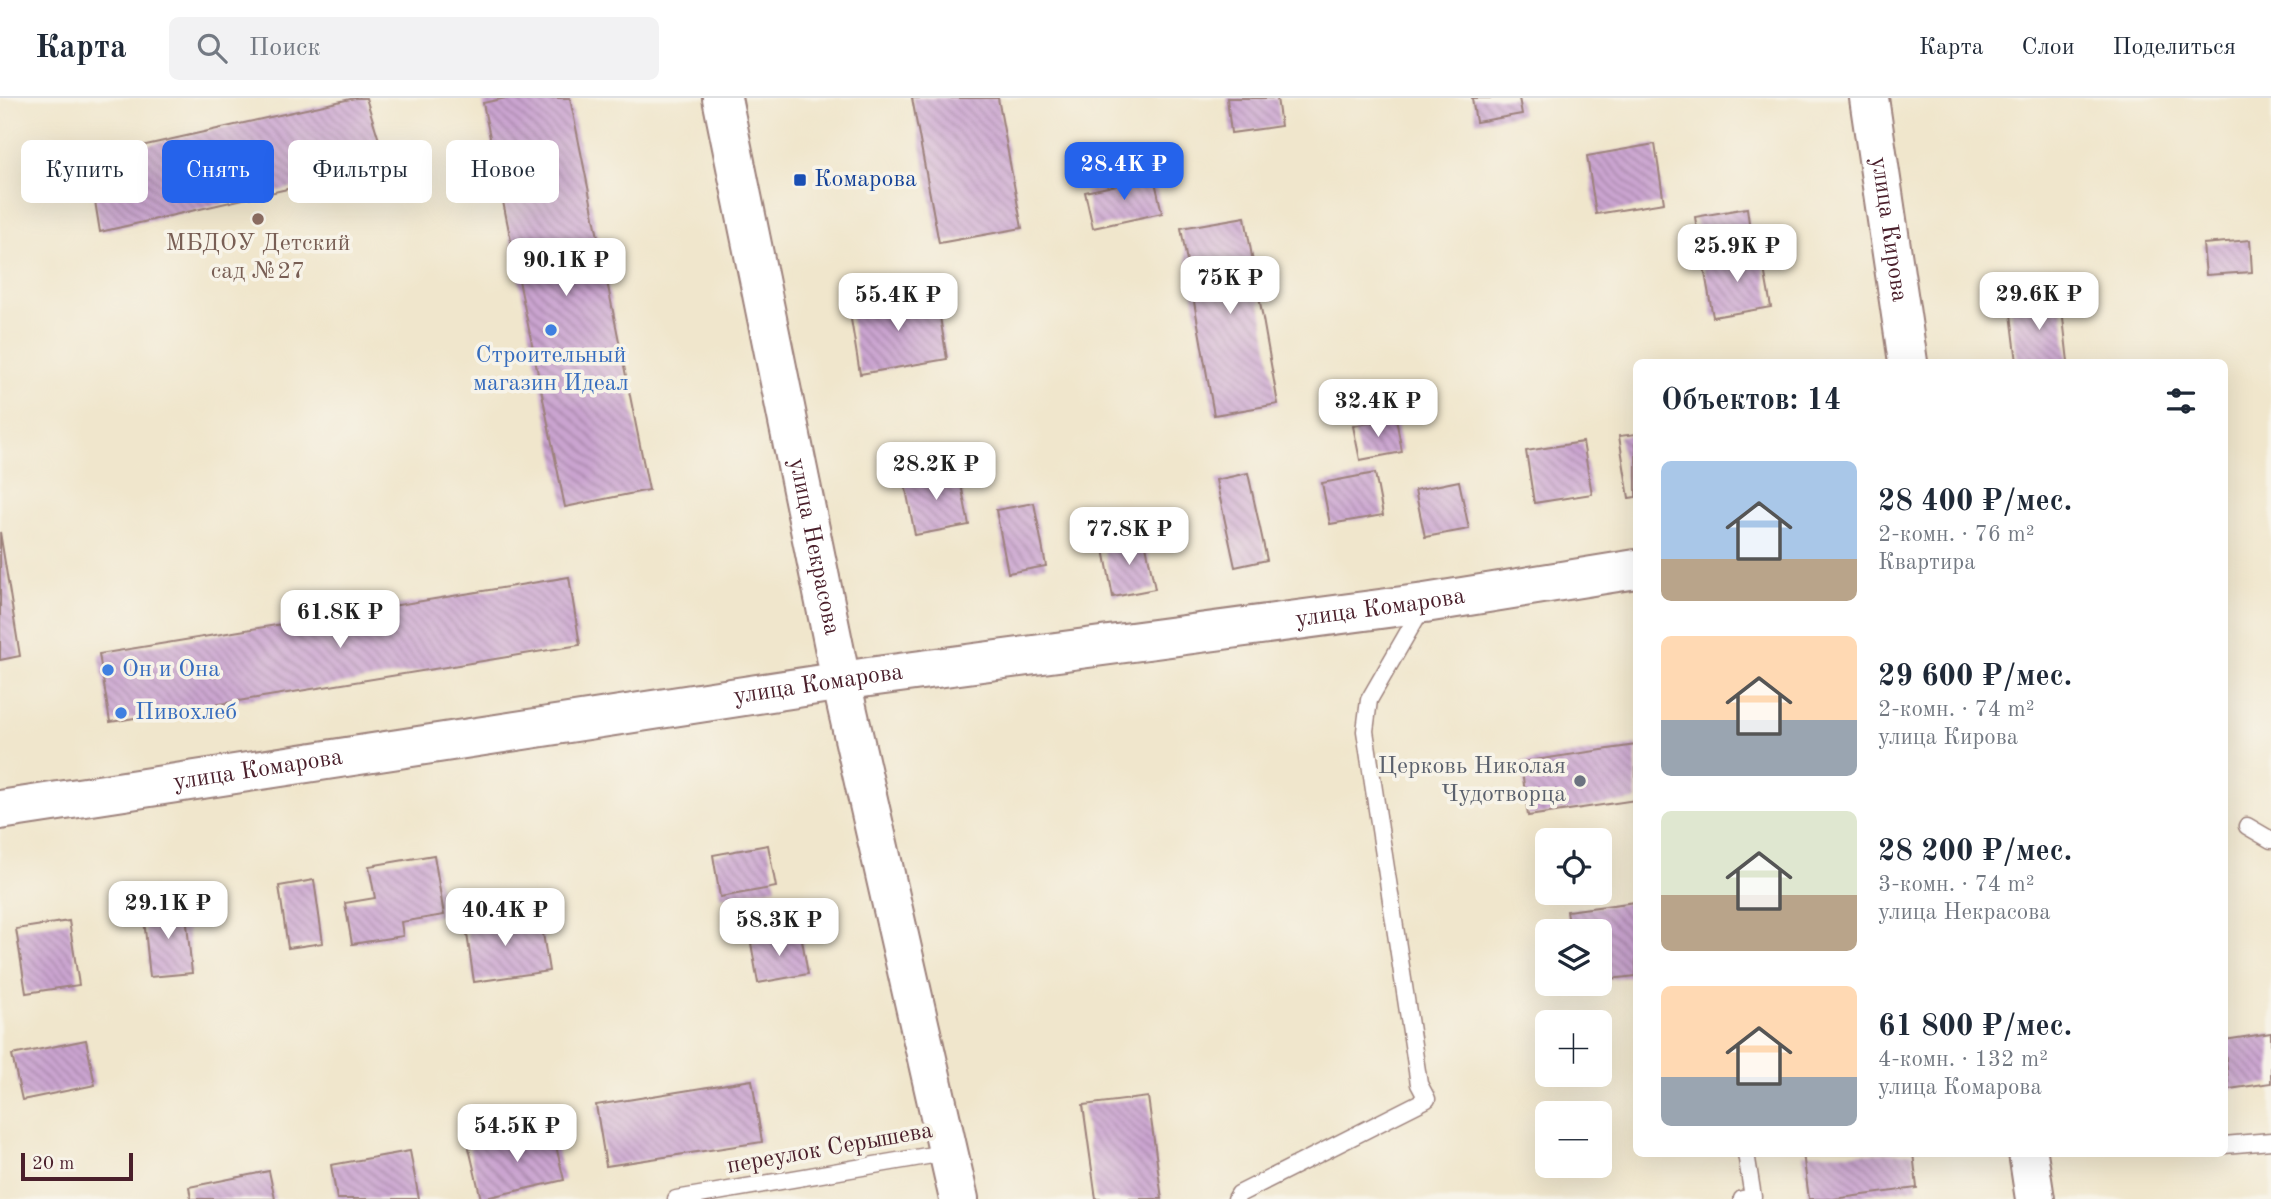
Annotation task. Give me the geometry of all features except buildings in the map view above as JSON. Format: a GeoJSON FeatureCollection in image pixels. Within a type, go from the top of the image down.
{"type":"FeatureCollection","features":[{"type":"Feature","properties":{"kind":"main road","name":"улица Некрасова"},"geometry":{"type":"LineString","coordinates":[[722,98],[841,681],[959,1199]]}},
{"type":"Feature","properties":{"kind":"main road","name":"улица Кирова"},"geometry":{"type":"LineString","coordinates":[[1868,98],[1908,359]]}},
{"type":"Feature","properties":{"kind":"main road","name":"улица Комарова"},"geometry":{"type":"LineString","coordinates":[[0,810],[841,681],[1424,603],[1633,569]]}},
{"type":"Feature","properties":{"kind":"main road"},"geometry":{"type":"LineString","coordinates":[[2029,1157],[2035,1199]]}},
{"type":"Feature","properties":{"kind":"lane"},"geometry":{"type":"LineString","coordinates":[[1236,1199],[1239,1194],[1427,1099],[1419,1084],[1365,731],[1369,699],[1424,603]]}},
{"type":"Feature","properties":{"kind":"lane"},"geometry":{"type":"LineString","coordinates":[[2247,826],[2271,840]]}},
{"type":"Feature","properties":{"kind":"lane"},"geometry":{"type":"LineString","coordinates":[[2228,1145],[2271,1141]]}},
{"type":"Feature","properties":{"kind":"lane","name":"переулок Серышева"},"geometry":{"type":"LineString","coordinates":[[676,1199],[950,1152]]}},
{"type":"Feature","properties":{"kind":"lane"},"geometry":{"type":"LineString","coordinates":[[1746,1157],[1750,1198]]}},
{"type":"Feature","properties":{"kind":"place","name":"Комарова"},"geometry":{"type":"Point","coordinates":[800,180]}},
{"type":"Feature","properties":{"kind":"place","name":"МБДОУ Детский сад №27"},"geometry":{"type":"Point","coordinates":[258,219]}},
{"type":"Feature","properties":{"kind":"place","name":"Строительный магазин Идеал"},"geometry":{"type":"Point","coordinates":[551,330]}},
{"type":"Feature","properties":{"kind":"place","name":"Он и Она"},"geometry":{"type":"Point","coordinates":[108,670]}},
{"type":"Feature","properties":{"kind":"place","name":"Пивохлеб"},"geometry":{"type":"Point","coordinates":[121,713]}},
{"type":"Feature","properties":{"kind":"place","name":"Церковь Николая Чудотворца"},"geometry":{"type":"Point","coordinates":[1580,781]}}]}
